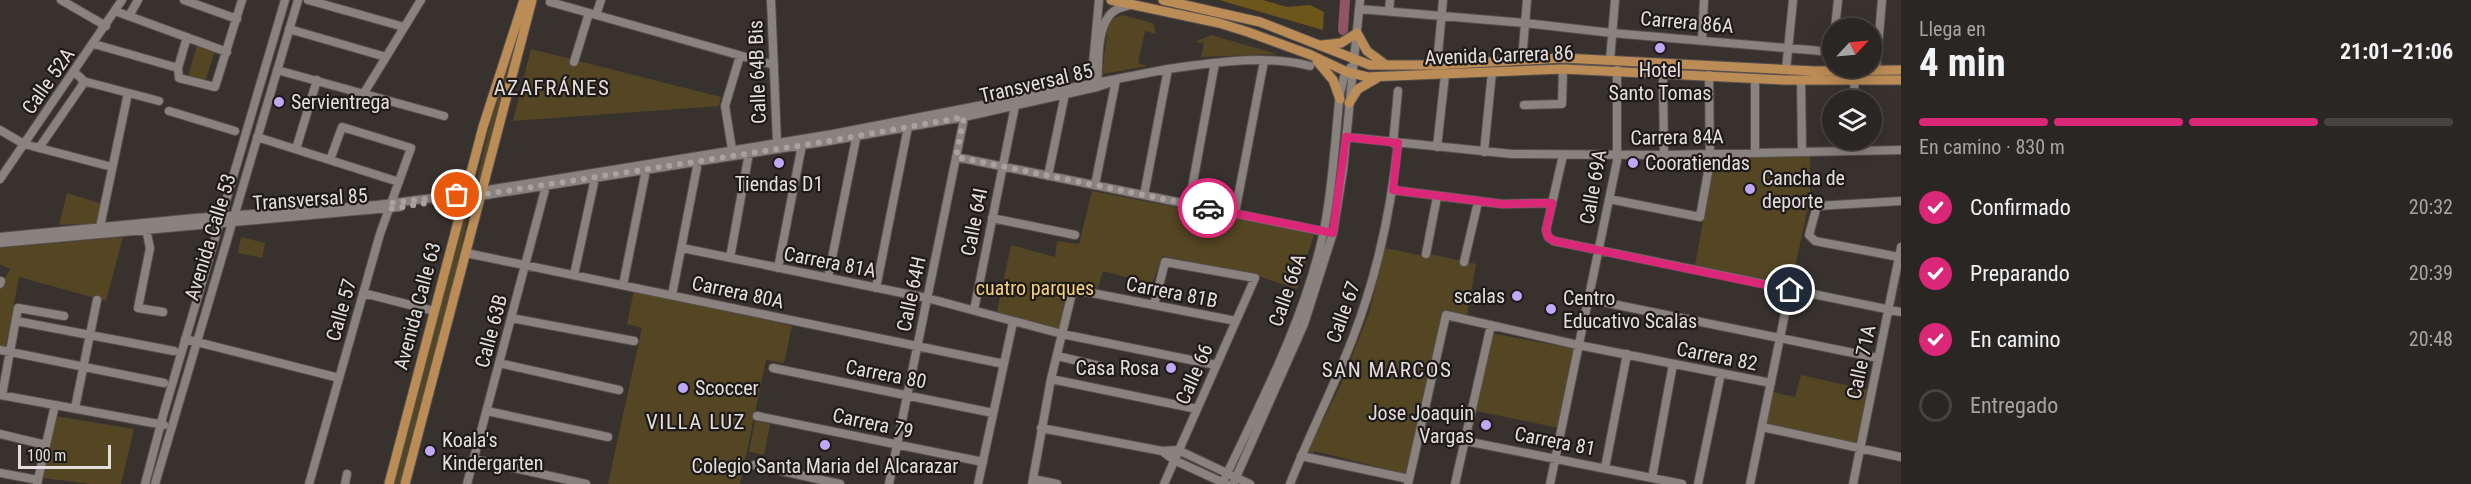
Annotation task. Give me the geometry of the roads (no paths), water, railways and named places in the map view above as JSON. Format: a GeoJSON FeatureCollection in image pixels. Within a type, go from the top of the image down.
{"type":"FeatureCollection","features":[{"type":"Feature","properties":{"kind":"main road"},"geometry":{"type":"LineString","coordinates":[[504,61],[518,0]]}},
{"type":"Feature","properties":{"kind":"main road","name":"Avenida Calle 63"},"geometry":{"type":"LineString","coordinates":[[389,484],[465,196],[524,0]]}},
{"type":"Feature","properties":{"kind":"main road","name":"Avenida Calle 63"},"geometry":{"type":"LineString","coordinates":[[405,484],[532,0]]}},
{"type":"Feature","properties":{"kind":"main road"},"geometry":{"type":"LineString","coordinates":[[517,62],[539,0]]}},
{"type":"Feature","properties":{"kind":"main road","name":"Avenida Carrera 86"},"geometry":{"type":"LineString","coordinates":[[1111,0],[1219,23],[1311,55],[1350,73],[1379,77],[1563,69],[1801,81],[1901,80]]}},
{"type":"Feature","properties":{"kind":"main road","name":"Avenida Carrera 86"},"geometry":{"type":"LineString","coordinates":[[1163,0],[1260,22],[1354,61],[1370,65],[1437,65],[1522,60],[1610,60],[1822,70]]}},
{"type":"Feature","properties":{"kind":"main road"},"geometry":{"type":"LineString","coordinates":[[1320,45],[1341,43],[1357,33],[1367,51],[1388,66]]}},
{"type":"Feature","properties":{"kind":"main road"},"geometry":{"type":"LineString","coordinates":[[1311,55],[1331,77],[1344,101],[1358,89],[1379,77]]}},
{"type":"Feature","properties":{"kind":"main road","name":"Avenida Carrera 86"},"geometry":{"type":"LineString","coordinates":[[1882,70],[1901,70]]}},
{"type":"Feature","properties":{"kind":"street"},"geometry":{"type":"LineString","coordinates":[[61,0],[106,26]]}},
{"type":"Feature","properties":{"kind":"street","name":"Calle 52A"},"geometry":{"type":"LineString","coordinates":[[0,179],[122,0]]}},
{"type":"Feature","properties":{"kind":"street"},"geometry":{"type":"LineString","coordinates":[[129,16],[138,0]]}},
{"type":"Feature","properties":{"kind":"street"},"geometry":{"type":"LineString","coordinates":[[184,0],[237,19]]}},
{"type":"Feature","properties":{"kind":"street"},"geometry":{"type":"LineString","coordinates":[[187,37],[178,68],[181,79],[215,87],[242,0]]}},
{"type":"Feature","properties":{"kind":"street","name":"Avenida Calle 53"},"geometry":{"type":"LineString","coordinates":[[145,484],[160,424],[285,0]]}},
{"type":"Feature","properties":{"kind":"street","name":"Avenida Calle 53"},"geometry":{"type":"LineString","coordinates":[[155,484],[298,0]]}},
{"type":"Feature","properties":{"kind":"street"},"geometry":{"type":"LineString","coordinates":[[308,0],[404,27]]}},
{"type":"Feature","properties":{"kind":"street"},"geometry":{"type":"LineString","coordinates":[[364,93],[421,0]]}},
{"type":"Feature","properties":{"kind":"street"},"geometry":{"type":"LineString","coordinates":[[574,62],[601,0]]}},
{"type":"Feature","properties":{"kind":"street","name":"Calle 64B Bis"},"geometry":{"type":"LineString","coordinates":[[771,0],[777,142]]}},
{"type":"Feature","properties":{"kind":"street"},"geometry":{"type":"LineString","coordinates":[[1094,85],[1099,0]]}},
{"type":"Feature","properties":{"kind":"street","name":"Calle 66A"},"geometry":{"type":"LineString","coordinates":[[1224,484],[1295,320],[1311,277],[1324,231],[1344,101],[1354,61],[1360,0]]}},
{"type":"Feature","properties":{"kind":"street"},"geometry":{"type":"LineString","coordinates":[[1389,11],[1390,0]]}},
{"type":"Feature","properties":{"kind":"street"},"geometry":{"type":"LineString","coordinates":[[1437,65],[1443,0]]}},
{"type":"Feature","properties":{"kind":"street"},"geometry":{"type":"LineString","coordinates":[[1522,60],[1527,0]]}},
{"type":"Feature","properties":{"kind":"street"},"geometry":{"type":"LineString","coordinates":[[1610,60],[1615,0]]}},
{"type":"Feature","properties":{"kind":"street"},"geometry":{"type":"LineString","coordinates":[[1702,40],[1704,0]]}},
{"type":"Feature","properties":{"kind":"street"},"geometry":{"type":"LineString","coordinates":[[1786,70],[1793,0]]}},
{"type":"Feature","properties":{"kind":"street"},"geometry":{"type":"LineString","coordinates":[[1836,18],[1838,0]]}},
{"type":"Feature","properties":{"kind":"street"},"geometry":{"type":"LineString","coordinates":[[1880,18],[1882,0]]}},
{"type":"Feature","properties":{"kind":"street"},"geometry":{"type":"LineString","coordinates":[[550,2],[774,65]]}},
{"type":"Feature","properties":{"kind":"street"},"geometry":{"type":"LineString","coordinates":[[1094,85],[1106,21],[1113,12],[1130,5]]}},
{"type":"Feature","properties":{"kind":"street","name":"Carrera 86A"},"geometry":{"type":"LineString","coordinates":[[1359,9],[1525,22],[1612,33],[1822,51]]}},
{"type":"Feature","properties":{"kind":"street"},"geometry":{"type":"LineString","coordinates":[[115,11],[227,51]]}},
{"type":"Feature","properties":{"kind":"street"},"geometry":{"type":"LineString","coordinates":[[289,29],[386,57]]}},
{"type":"Feature","properties":{"kind":"street"},"geometry":{"type":"LineString","coordinates":[[94,44],[178,68]]}},
{"type":"Feature","properties":{"kind":"street"},"geometry":{"type":"LineString","coordinates":[[732,149],[725,106],[740,56]]}},
{"type":"Feature","properties":{"kind":"street"},"geometry":{"type":"LineString","coordinates":[[1235,213],[1264,61]]}},
{"type":"Feature","properties":{"kind":"street","name":"Transversal 85"},"geometry":{"type":"LineString","coordinates":[[0,243],[136,226],[390,206],[465,196],[732,149],[908,127],[1168,69],[1215,63],[1264,61],[1289,61],[1310,66]]}},
{"type":"Feature","properties":{"kind":"street"},"geometry":{"type":"LineString","coordinates":[[1189,204],[1215,63]]}},
{"type":"Feature","properties":{"kind":"street"},"geometry":{"type":"LineString","coordinates":[[1144,195],[1168,69]]}},
{"type":"Feature","properties":{"kind":"street"},"geometry":{"type":"LineString","coordinates":[[1524,105],[1562,104],[1563,69]]}},
{"type":"Feature","properties":{"kind":"street"},"geometry":{"type":"LineString","coordinates":[[277,70],[444,116]]}},
{"type":"Feature","properties":{"kind":"street","name":"Calle 69A"},"geometry":{"type":"LineString","coordinates":[[1550,484],[1618,154],[1617,70]]}},
{"type":"Feature","properties":{"kind":"street"},"geometry":{"type":"LineString","coordinates":[[74,72],[83,81],[159,101]]}},
{"type":"Feature","properties":{"kind":"street"},"geometry":{"type":"LineString","coordinates":[[1484,152],[1492,72]]}},
{"type":"Feature","properties":{"kind":"street"},"geometry":{"type":"LineString","coordinates":[[1437,147],[1445,75]]}},
{"type":"Feature","properties":{"kind":"street"},"geometry":{"type":"LineString","coordinates":[[1609,199],[1700,217],[1710,152],[1709,75]]}},
{"type":"Feature","properties":{"kind":"street"},"geometry":{"type":"LineString","coordinates":[[296,149],[317,80]]}},
{"type":"Feature","properties":{"kind":"street"},"geometry":{"type":"LineString","coordinates":[[1095,185],[1116,80]]}},
{"type":"Feature","properties":{"kind":"street"},"geometry":{"type":"LineString","coordinates":[[1663,80],[1664,155]]}},
{"type":"Feature","properties":{"kind":"street"},"geometry":{"type":"LineString","coordinates":[[1854,80],[1854,90]]}},
{"type":"Feature","properties":{"kind":"street"},"geometry":{"type":"LineString","coordinates":[[39,148],[83,81]]}},
{"type":"Feature","properties":{"kind":"street"},"geometry":{"type":"LineString","coordinates":[[1801,81],[1802,151]]}},
{"type":"Feature","properties":{"kind":"street"},"geometry":{"type":"LineString","coordinates":[[1755,84],[1755,151]]}},
{"type":"Feature","properties":{"kind":"street","name":"Transversal 85"},"geometry":{"type":"LineString","coordinates":[[482,193],[546,186],[573,178],[595,178],[802,145],[965,113],[1015,106],[1094,85]]}},
{"type":"Feature","properties":{"kind":"street","name":"Calle 67"},"geometry":{"type":"LineString","coordinates":[[1290,484],[1352,341],[1370,290],[1393,190],[1398,92]]}},
{"type":"Feature","properties":{"kind":"street"},"geometry":{"type":"LineString","coordinates":[[100,227],[128,93]]}},
{"type":"Feature","properties":{"kind":"street"},"geometry":{"type":"LineString","coordinates":[[1048,176],[1065,94]]}},
{"type":"Feature","properties":{"kind":"street","name":"Calle 66A"},"geometry":{"type":"LineString","coordinates":[[1235,481],[1304,324],[1333,233],[1346,137],[1344,101]]}},
{"type":"Feature","properties":{"kind":"street","name":"Calle 64I"},"geometry":{"type":"LineString","coordinates":[[974,310],[1015,106]]}},
{"type":"Feature","properties":{"kind":"street"},"geometry":{"type":"LineString","coordinates":[[169,111],[235,131]]}},
{"type":"Feature","properties":{"kind":"street","name":"Calle 64H"},"geometry":{"type":"LineString","coordinates":[[889,484],[965,113]]}},
{"type":"Feature","properties":{"kind":"street","name":"Calle 57"},"geometry":{"type":"LineString","coordinates":[[309,484],[363,293],[411,148],[342,127],[330,160]]}},
{"type":"Feature","properties":{"kind":"street"},"geometry":{"type":"LineString","coordinates":[[876,288],[908,127]]}},
{"type":"Feature","properties":{"kind":"street"},"geometry":{"type":"LineString","coordinates":[[0,130],[24,144],[112,168]]}},
{"type":"Feature","properties":{"kind":"street"},"geometry":{"type":"LineString","coordinates":[[828,278],[857,133]]}},
{"type":"Feature","properties":{"kind":"street"},"geometry":{"type":"LineString","coordinates":[[257,137],[399,182]]}},
{"type":"Feature","properties":{"kind":"street","name":"Carrera 84A"},"geometry":{"type":"LineString","coordinates":[[1346,137],[1484,152],[1563,154],[1664,155],[1755,151],[1901,150]]}},
{"type":"Feature","properties":{"kind":"street"},"geometry":{"type":"LineString","coordinates":[[740,155],[772,148],[777,142]]}},
{"type":"Feature","properties":{"kind":"street"},"geometry":{"type":"LineString","coordinates":[[778,268],[802,145]]}},
{"type":"Feature","properties":{"kind":"street"},"geometry":{"type":"LineString","coordinates":[[730,258],[749,153]]}},
{"type":"Feature","properties":{"kind":"street"},"geometry":{"type":"LineString","coordinates":[[1563,154],[1546,230],[1548,237],[1554,241],[1901,312]]}},
{"type":"Feature","properties":{"kind":"street"},"geometry":{"type":"LineString","coordinates":[[956,157],[1333,233]]}},
{"type":"Feature","properties":{"kind":"street"},"geometry":{"type":"LineString","coordinates":[[672,296],[698,162]]}},
{"type":"Feature","properties":{"kind":"street"},"geometry":{"type":"LineString","coordinates":[[623,285],[646,170]]}},
{"type":"Feature","properties":{"kind":"street"},"geometry":{"type":"LineString","coordinates":[[574,275],[595,178]]}},
{"type":"Feature","properties":{"kind":"street","name":"Calle 63B"},"geometry":{"type":"LineString","coordinates":[[467,484],[546,186]]}},
{"type":"Feature","properties":{"kind":"street"},"geometry":{"type":"LineString","coordinates":[[1393,190],[1502,204],[1552,203]]}},
{"type":"Feature","properties":{"kind":"street"},"geometry":{"type":"LineString","coordinates":[[1426,254],[1437,197]]}},
{"type":"Feature","properties":{"kind":"street"},"geometry":{"type":"LineString","coordinates":[[1899,257],[1815,241],[1809,235],[1817,206],[1901,201]]}},
{"type":"Feature","properties":{"kind":"street"},"geometry":{"type":"LineString","coordinates":[[1464,261],[1478,202]]}},
{"type":"Feature","properties":{"kind":"street"},"geometry":{"type":"LineString","coordinates":[[992,218],[1075,235]]}},
{"type":"Feature","properties":{"kind":"street","name":"Transversal 85"},"geometry":{"type":"LineString","coordinates":[[0,237],[100,227],[136,226],[146,229],[221,219]]}},
{"type":"Feature","properties":{"kind":"street"},"geometry":{"type":"LineString","coordinates":[[146,229],[150,248],[138,308],[163,312]]}},
{"type":"Feature","properties":{"kind":"street","name":"Calle 71A"},"geometry":{"type":"LineString","coordinates":[[1853,484],[1901,247]]}},
{"type":"Feature","properties":{"kind":"street","name":"Carrera 81A"},"geometry":{"type":"LineString","coordinates":[[682,248],[927,298],[1062,334],[1216,366]]}},
{"type":"Feature","properties":{"kind":"street","name":"Carrera 80A"},"geometry":{"type":"LineString","coordinates":[[466,253],[1004,364]]}},
{"type":"Feature","properties":{"kind":"street","name":"Calle 66"},"geometry":{"type":"LineString","coordinates":[[1154,305],[1165,262],[1170,261],[1255,278],[1164,484]]}},
{"type":"Feature","properties":{"kind":"street"},"geometry":{"type":"LineString","coordinates":[[1750,484],[1790,290]]}},
{"type":"Feature","properties":{"kind":"street","name":"Carrera 81B"},"geometry":{"type":"LineString","coordinates":[[1062,334],[1069,300],[1072,293],[1078,291],[1236,321]]}},
{"type":"Feature","properties":{"kind":"street"},"geometry":{"type":"LineString","coordinates":[[363,293],[434,311]]}},
{"type":"Feature","properties":{"kind":"street"},"geometry":{"type":"LineString","coordinates":[[1588,298],[1878,358]]}},
{"type":"Feature","properties":{"kind":"street"},"geometry":{"type":"LineString","coordinates":[[75,408],[97,300]]}},
{"type":"Feature","properties":{"kind":"street"},"geometry":{"type":"LineString","coordinates":[[64,316],[18,308],[1,395],[171,426]]}},
{"type":"Feature","properties":{"kind":"street","name":"Carrera 82"},"geometry":{"type":"LineString","coordinates":[[1420,432],[1446,315],[1578,345],[1771,382]]}},
{"type":"Feature","properties":{"kind":"street"},"geometry":{"type":"LineString","coordinates":[[511,318],[634,341]]}},
{"type":"Feature","properties":{"kind":"street"},"geometry":{"type":"LineString","coordinates":[[16,321],[174,351]]}},
{"type":"Feature","properties":{"kind":"street"},"geometry":{"type":"LineString","coordinates":[[978,484],[1013,322]]}},
{"type":"Feature","properties":{"kind":"street"},"geometry":{"type":"LineString","coordinates":[[1455,484],[1491,325]]}},
{"type":"Feature","properties":{"kind":"street"},"geometry":{"type":"LineString","coordinates":[[1057,484],[1032,482],[1041,428],[1062,334]]}},
{"type":"Feature","properties":{"kind":"street"},"geometry":{"type":"LineString","coordinates":[[185,339],[339,378]]}},
{"type":"Feature","properties":{"kind":"street"},"geometry":{"type":"LineString","coordinates":[[0,350],[164,383]]}},
{"type":"Feature","properties":{"kind":"street"},"geometry":{"type":"LineString","coordinates":[[1605,468],[1627,354]]}},
{"type":"Feature","properties":{"kind":"street"},"geometry":{"type":"LineString","coordinates":[[1057,356],[1100,366]]}},
{"type":"Feature","properties":{"kind":"street"},"geometry":{"type":"LineString","coordinates":[[499,363],[619,390]]}},
{"type":"Feature","properties":{"kind":"street"},"geometry":{"type":"LineString","coordinates":[[1652,478],[1673,364]]}},
{"type":"Feature","properties":{"kind":"street","name":"Carrera 80"},"geometry":{"type":"LineString","coordinates":[[773,368],[993,413]]}},
{"type":"Feature","properties":{"kind":"street"},"geometry":{"type":"LineString","coordinates":[[1698,484],[1721,373]]}},
{"type":"Feature","properties":{"kind":"street"},"geometry":{"type":"LineString","coordinates":[[1051,379],[1197,409]]}},
{"type":"Feature","properties":{"kind":"street"},"geometry":{"type":"LineString","coordinates":[[0,473],[38,482],[55,405]]}},
{"type":"Feature","properties":{"kind":"street"},"geometry":{"type":"LineString","coordinates":[[487,411],[608,437]]}},
{"type":"Feature","properties":{"kind":"street","name":"Carrera 79"},"geometry":{"type":"LineString","coordinates":[[757,416],[983,462]]}},
{"type":"Feature","properties":{"kind":"street"},"geometry":{"type":"LineString","coordinates":[[1762,427],[1901,458]]}},
{"type":"Feature","properties":{"kind":"street"},"geometry":{"type":"LineString","coordinates":[[1041,428],[1162,451],[1179,450],[1227,474],[1235,481],[1250,484]]}},
{"type":"Feature","properties":{"kind":"street"},"geometry":{"type":"LineString","coordinates":[[1301,456],[1409,481],[1420,432]]}},
{"type":"Feature","properties":{"kind":"street","name":"Carrera 81"},"geometry":{"type":"LineString","coordinates":[[1420,432],[1683,484]]}},
{"type":"Feature","properties":{"kind":"street"},"geometry":{"type":"LineString","coordinates":[[0,434],[46,445]]}},
{"type":"Feature","properties":{"kind":"street"},"geometry":{"type":"LineString","coordinates":[[1162,451],[1174,460],[1224,484]]}},
{"type":"Feature","properties":{"kind":"street"},"geometry":{"type":"LineString","coordinates":[[474,459],[586,484]]}},
{"type":"Feature","properties":{"kind":"street"},"geometry":{"type":"LineString","coordinates":[[754,465],[840,484]]}},
{"type":"Feature","properties":{"kind":"street"},"geometry":{"type":"LineString","coordinates":[[345,484],[347,474]]}},
{"type":"Feature","properties":{"kind":"waterway"},"geometry":{"type":"LineString","coordinates":[[1343,30],[1345,0]]}},
{"type":"Feature","properties":{"kind":"place","name":"Hotel Santo Tomas"},"geometry":{"type":"Point","coordinates":[1660,48]}},
{"type":"Feature","properties":{"kind":"place","name":"Servientrega"},"geometry":{"type":"Point","coordinates":[279,102]}},
{"type":"Feature","properties":{"kind":"place","name":"Tiendas D1"},"geometry":{"type":"Point","coordinates":[779,163]}},
{"type":"Feature","properties":{"kind":"place","name":"Cooratiendas"},"geometry":{"type":"Point","coordinates":[1633,163]}},
{"type":"Feature","properties":{"kind":"place","name":"Cancha de deporte"},"geometry":{"type":"Point","coordinates":[1750,189]}},
{"type":"Feature","properties":{"kind":"place","name":"scalas"},"geometry":{"type":"Point","coordinates":[1517,296]}},
{"type":"Feature","properties":{"kind":"place","name":"Centro Educativo Scalas"},"geometry":{"type":"Point","coordinates":[1551,309]}},
{"type":"Feature","properties":{"kind":"place","name":"Casa Rosa"},"geometry":{"type":"Point","coordinates":[1171,368]}},
{"type":"Feature","properties":{"kind":"place","name":"Scoccer"},"geometry":{"type":"Point","coordinates":[683,388]}},
{"type":"Feature","properties":{"kind":"place","name":"Jose Joaquin Vargas"},"geometry":{"type":"Point","coordinates":[1486,425]}},
{"type":"Feature","properties":{"kind":"place","name":"Colegio Santa Maria del Alcarazar"},"geometry":{"type":"Point","coordinates":[825,445]}},
{"type":"Feature","properties":{"kind":"place","name":"Koala's Kindergarten"},"geometry":{"type":"Point","coordinates":[430,451]}},
{"type":"Feature","properties":{"kind":"district","name":"AZAFRÁNES"},"geometry":{"type":"Point","coordinates":[552,88]}},
{"type":"Feature","properties":{"kind":"district","name":"SAN MARCOS"},"geometry":{"type":"Point","coordinates":[1387,370]}},
{"type":"Feature","properties":{"kind":"district","name":"VILLA LUZ"},"geometry":{"type":"Point","coordinates":[696,422]}},
{"type":"Feature","properties":{"kind":"park label","name":"cuatro parques"},"geometry":{"type":"Point","coordinates":[1035,288]}}]}
